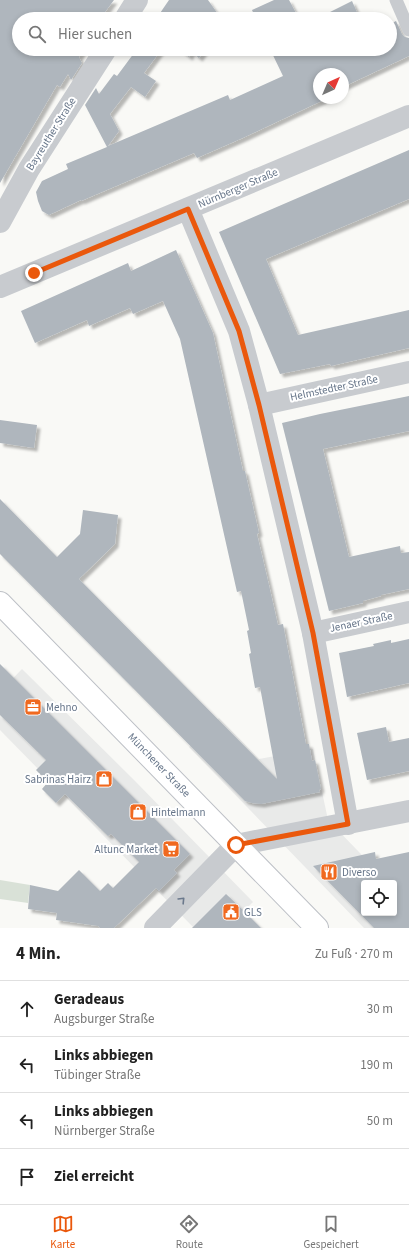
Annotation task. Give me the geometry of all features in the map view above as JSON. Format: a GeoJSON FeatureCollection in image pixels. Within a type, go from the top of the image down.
{"type":"FeatureCollection","features":[{"type":"Feature","properties":{"kind":"street"},"geometry":{"type":"LineString","coordinates":[[129,12],[137,0]]}},
{"type":"Feature","properties":{"kind":"street","name":"Bayreuther Straße"},"geometry":{"type":"LineString","coordinates":[[0,222],[29,169],[102,56]]}},
{"type":"Feature","properties":{"kind":"street","name":"Nürnberger Straße"},"geometry":{"type":"LineString","coordinates":[[0,287],[409,116]]}},
{"type":"Feature","properties":{"kind":"street"},"geometry":{"type":"LineString","coordinates":[[188,209],[239,331],[259,405],[313,633],[348,824]]}},
{"type":"Feature","properties":{"kind":"street","name":"Helmstedter Straße"},"geometry":{"type":"LineString","coordinates":[[259,405],[409,372]]}},
{"type":"Feature","properties":{"kind":"street","name":"Münchener Straße"},"geometry":{"type":"LineString","coordinates":[[0,603],[317,928]]}},
{"type":"Feature","properties":{"kind":"street","name":"Jenaer Straße"},"geometry":{"type":"LineString","coordinates":[[313,633],[409,612]]}},
{"type":"Feature","properties":{"kind":"street"},"geometry":{"type":"LineString","coordinates":[[155,928],[236,845],[409,811]]}},
{"type":"Feature","properties":{"kind":"lane"},"geometry":{"type":"LineString","coordinates":[[396,0],[409,30]]}},
{"type":"Feature","properties":{"kind":"shaded area"},"geometry":{"type":"Polygon","coordinates":[[[22,669],[135,781],[253,902],[226,928],[194,928],[0,730],[0,692],[22,669]]]}},
{"type":"Feature","properties":{"kind":"shaded area"},"geometry":{"type":"Polygon","coordinates":[[[219,718],[259,759],[313,749],[328,820],[386,880],[361,880],[361,916],[397,916],[409,928],[364,928],[189,747],[219,718]]]}},
{"type":"Feature","properties":{"kind":"shaded area"},"geometry":{"type":"Polygon","coordinates":[[[0,880],[30,885],[28,903],[0,899],[0,880]]]}},
{"type":"Feature","properties":{"kind":"building"},"geometry":{"type":"Polygon","coordinates":[[[0,0],[114,0],[105,12],[12,12],[12,56],[80,56],[82,63],[71,80],[68,74],[60,87],[57,85],[0,183],[0,0]]]}},
{"type":"Feature","properties":{"kind":"building"},"geometry":{"type":"Polygon","coordinates":[[[169,0],[208,0],[216,12],[161,12],[169,0]]]}},
{"type":"Feature","properties":{"kind":"building"},"geometry":{"type":"Polygon","coordinates":[[[274,0],[289,0],[295,12],[253,12],[252,10],[274,0]]]}},
{"type":"Feature","properties":{"kind":"building"},"geometry":{"type":"Polygon","coordinates":[[[352,1],[357,12],[330,12],[352,1]]]}},
{"type":"Feature","properties":{"kind":"building"},"geometry":{"type":"Polygon","coordinates":[[[397,23],[402,34],[409,38],[409,56],[349,84],[349,68],[313,68],[313,104],[315,104],[197,158],[194,153],[81,200],[49,215],[42,211],[36,192],[42,181],[68,169],[66,164],[107,147],[85,105],[96,88],[99,94],[114,74],[117,76],[132,56],[157,56],[144,73],[156,81],[145,97],[131,87],[110,114],[119,131],[108,146],[228,95],[230,100],[283,76],[273,56],[397,56],[397,23]]]}},
{"type":"Feature","properties":{"kind":"building"},"geometry":{"type":"Polygon","coordinates":[[[409,150],[409,199],[266,259],[298,335],[409,310],[409,348],[331,366],[330,364],[280,374],[219,232],[409,150]]]}},
{"type":"Feature","properties":{"kind":"building"},"geometry":{"type":"Polygon","coordinates":[[[176,250],[213,333],[243,471],[245,471],[259,533],[257,534],[278,625],[283,624],[306,744],[309,744],[312,761],[315,760],[321,789],[319,790],[320,792],[261,804],[245,801],[0,554],[0,499],[57,557],[80,534],[83,510],[118,515],[115,544],[79,579],[277,779],[260,687],[255,688],[249,654],[251,653],[247,631],[249,630],[241,591],[237,592],[180,339],[163,301],[133,314],[130,308],[89,326],[87,320],[35,343],[21,311],[128,263],[131,271],[176,250]]]}},
{"type":"Feature","properties":{"kind":"building"},"geometry":{"type":"Polygon","coordinates":[[[409,396],[409,431],[323,449],[349,557],[400,546],[401,553],[409,552],[409,589],[381,595],[363,601],[363,603],[329,611],[282,423],[409,396]]]}},
{"type":"Feature","properties":{"kind":"building"},"geometry":{"type":"Polygon","coordinates":[[[0,420],[37,425],[34,448],[0,443],[0,420]]]}},
{"type":"Feature","properties":{"kind":"building"},"geometry":{"type":"Polygon","coordinates":[[[409,639],[409,683],[347,697],[339,653],[374,646],[373,644],[391,640],[391,643],[409,639]]]}},
{"type":"Feature","properties":{"kind":"building"},"geometry":{"type":"Polygon","coordinates":[[[0,664],[190,854],[174,870],[177,873],[159,891],[156,888],[114,928],[100,928],[98,926],[56,920],[57,913],[28,909],[30,885],[58,891],[79,870],[100,891],[108,883],[113,888],[139,862],[111,834],[108,836],[65,794],[56,803],[42,789],[48,782],[36,770],[46,760],[0,715],[0,664]]]}},
{"type":"Feature","properties":{"kind":"building"},"geometry":{"type":"Polygon","coordinates":[[[386,727],[389,742],[409,738],[409,771],[367,780],[357,733],[386,727]]]}},
{"type":"Feature","properties":{"kind":"building"},"geometry":{"type":"Polygon","coordinates":[[[375,852],[376,859],[409,852],[409,928],[374,928],[362,916],[397,916],[397,880],[361,880],[361,915],[313,866],[375,852]]]}},
{"type":"Feature","properties":{"kind":"building"},"geometry":{"type":"Polygon","coordinates":[[[226,894],[245,912],[261,928],[192,928],[226,894]]]}},
{"type":"Feature","properties":{"kind":"place","name":"Mehno"},"geometry":{"type":"Point","coordinates":[33,707]}},
{"type":"Feature","properties":{"kind":"place","name":"Sabrinas Hairz"},"geometry":{"type":"Point","coordinates":[104,779]}},
{"type":"Feature","properties":{"kind":"place","name":"Hintelmann"},"geometry":{"type":"Point","coordinates":[138,812]}},
{"type":"Feature","properties":{"kind":"place","name":"Altunc Market"},"geometry":{"type":"Point","coordinates":[171,849]}},
{"type":"Feature","properties":{"kind":"place","name":"Diverso"},"geometry":{"type":"Point","coordinates":[329,872]}},
{"type":"Feature","properties":{"kind":"place","name":"GLS"},"geometry":{"type":"Point","coordinates":[231,912]}},
{"type":"Feature","properties":{"kind":"route"},"geometry":{"type":"LineString","coordinates":[[34,273],[188,209],[239,331],[259,405],[313,633],[348,824],[236,845]]}}]}
